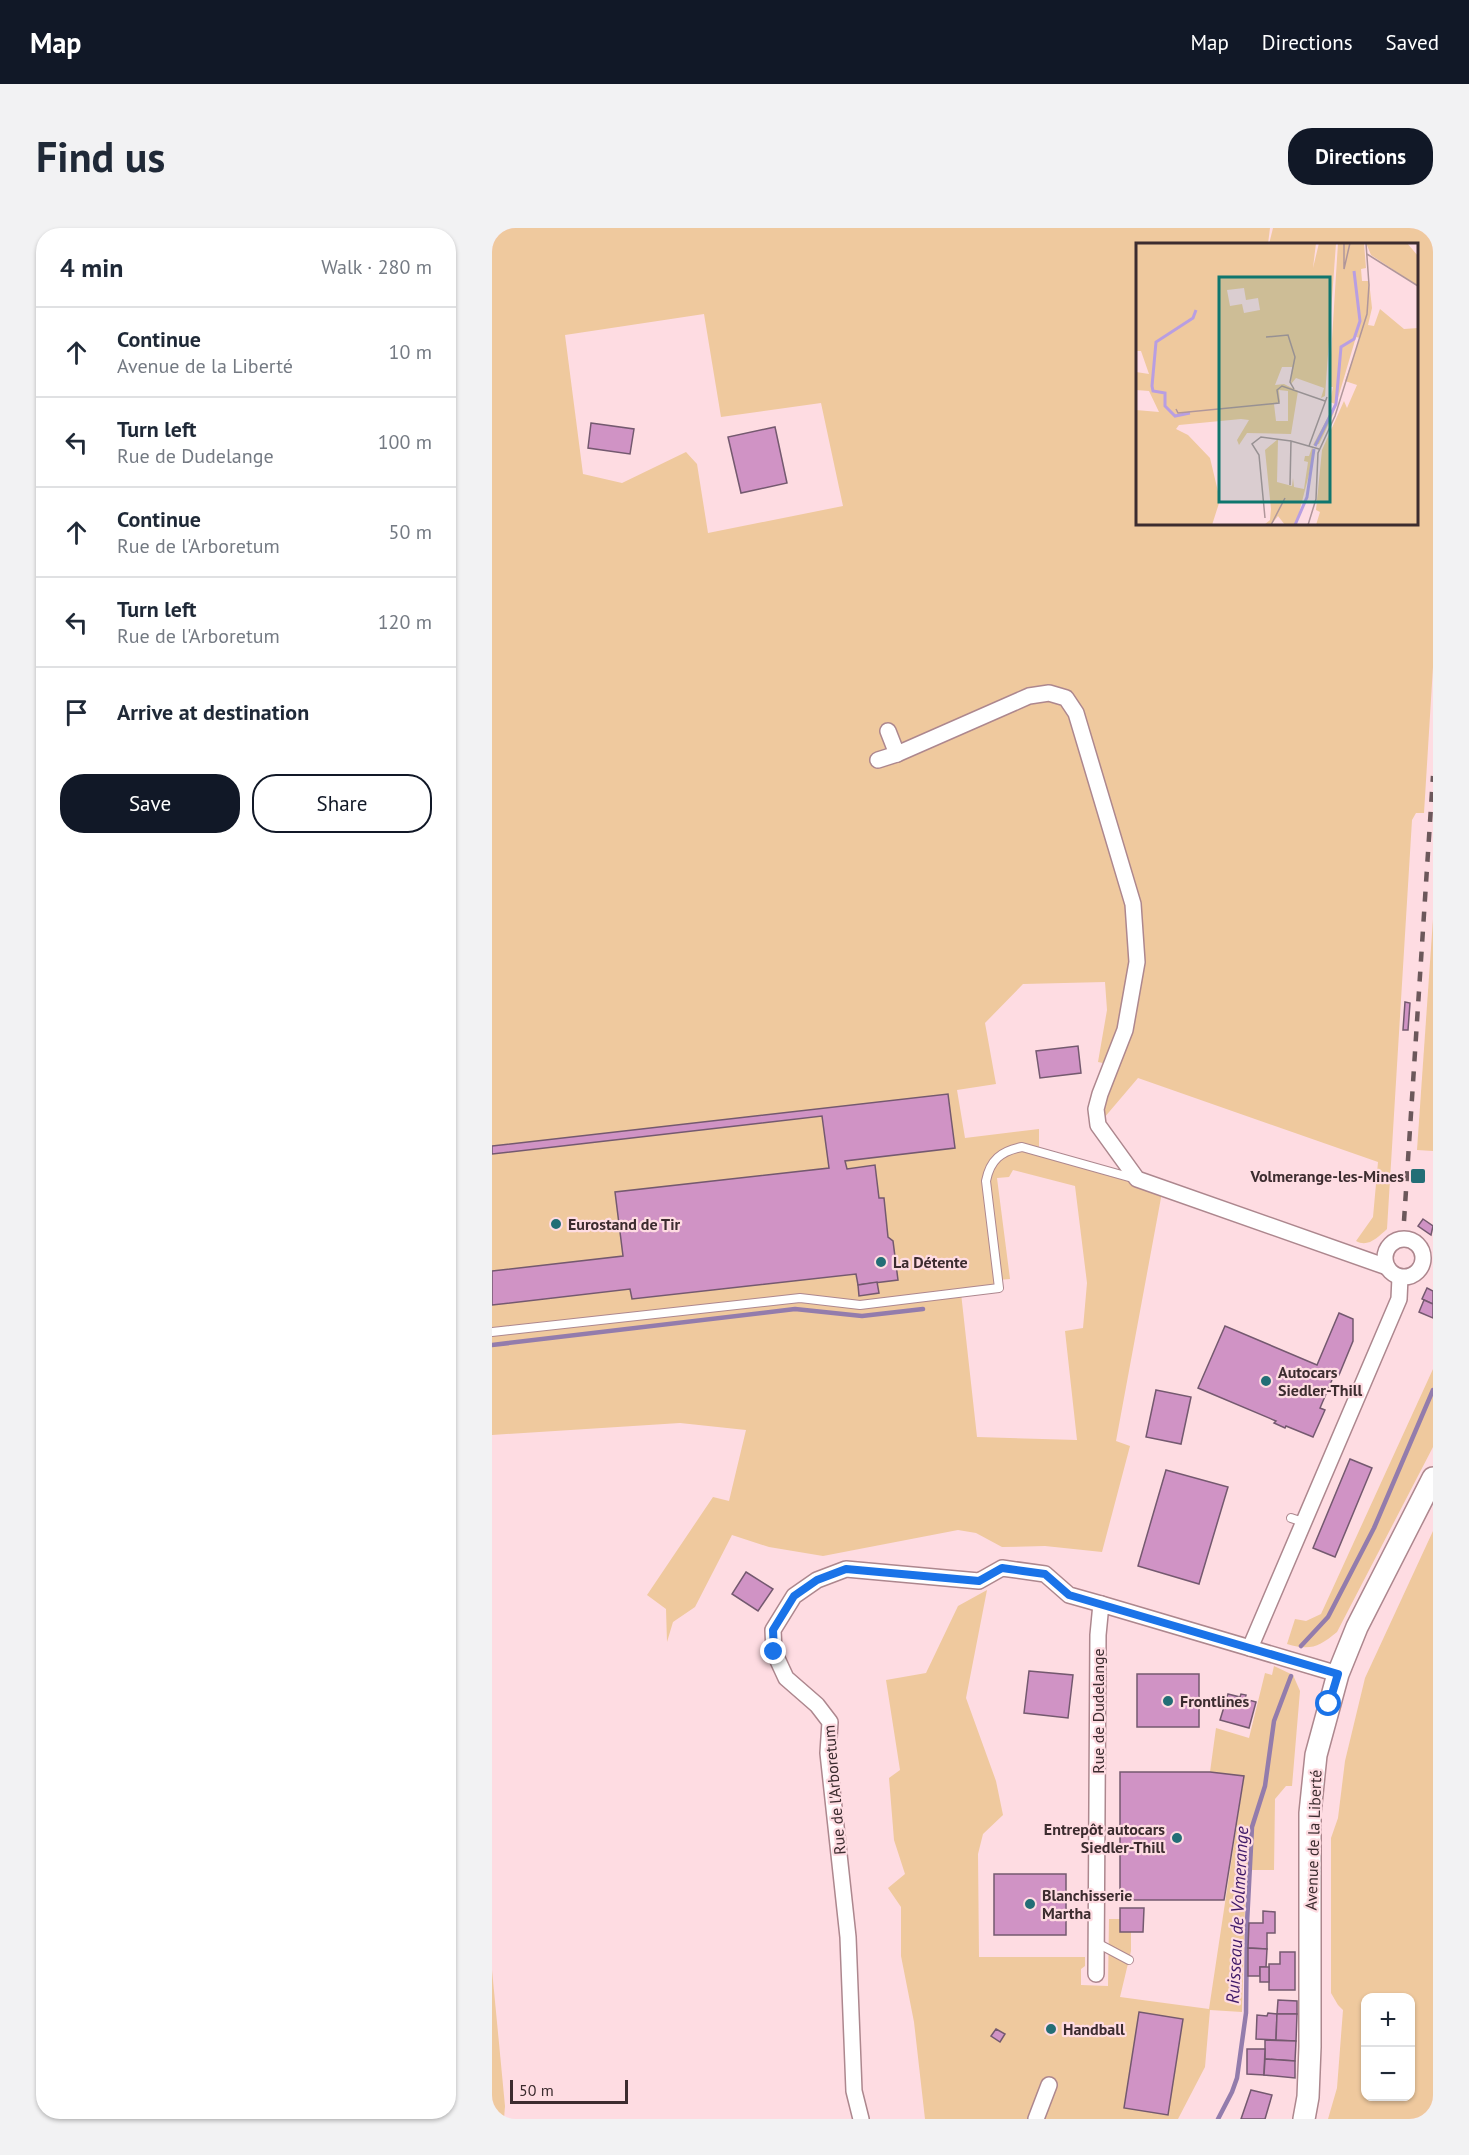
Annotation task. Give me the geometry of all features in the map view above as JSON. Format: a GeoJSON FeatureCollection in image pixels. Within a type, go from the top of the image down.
{"type":"FeatureCollection","features":[{"type":"Feature","properties":{"kind":"main road","name":"Avenue de la Liberté"},"geometry":{"type":"LineString","coordinates":[[1304,2119],[1308,2097],[1310,2048],[1310,1813],[1316,1755],[1338,1674],[1358,1627],[1433,1478]]}},
{"type":"Feature","properties":{"kind":"street"},"geometry":{"type":"LineString","coordinates":[[878,760],[897,754],[1029,696],[1049,693],[1066,698],[1076,713],[1133,904],[1137,963],[1125,1030],[1096,1109],[1098,1125],[1137,1179],[1387,1267],[1400,1277],[1412,1275],[1421,1267],[1423,1254],[1417,1243],[1405,1238],[1392,1242],[1384,1256],[1387,1267]]}},
{"type":"Feature","properties":{"kind":"street"},"geometry":{"type":"LineString","coordinates":[[888,730],[897,754]]}},
{"type":"Feature","properties":{"kind":"street"},"geometry":{"type":"LineString","coordinates":[[1250,1648],[1297,1520],[1399,1299],[1400,1277]]}},
{"type":"Feature","properties":{"kind":"street","name":"Rue de l'Arboretum"},"geometry":{"type":"LineString","coordinates":[[861,2119],[854,2091],[848,1937],[828,1753],[830,1722],[817,1706],[786,1678],[774,1652],[773,1630],[794,1596],[817,1580],[846,1569],[979,1581],[1002,1568],[1045,1574],[1069,1595],[1101,1604]]}},
{"type":"Feature","properties":{"kind":"street"},"geometry":{"type":"LineString","coordinates":[[1101,1604],[1338,1674]]}},
{"type":"Feature","properties":{"kind":"street","name":"Rue de Dudelange"},"geometry":{"type":"LineString","coordinates":[[1096,1974],[1098,1635],[1101,1604]]}},
{"type":"Feature","properties":{"kind":"street"},"geometry":{"type":"LineString","coordinates":[[1036,2119],[1049,2085]]}},
{"type":"Feature","properties":{"kind":"lane"},"geometry":{"type":"LineString","coordinates":[[492,1332],[800,1298],[860,1305],[999,1288],[986,1182],[988,1169],[996,1158],[1008,1150],[1022,1147],[1137,1179]]}},
{"type":"Feature","properties":{"kind":"lane"},"geometry":{"type":"LineString","coordinates":[[1097,1943],[1129,1960]]}},
{"type":"Feature","properties":{"kind":"shaded area"},"geometry":{"type":"Polygon","coordinates":[[[492,228],[1270,228],[1268,243],[1136,243],[1136,525],[1418,525],[1418,243],[1269,243],[1273,228],[1433,228],[1433,667],[1424,813],[1416,813],[1412,820],[1387,1229],[1369,1242],[1356,1241],[1373,1217],[1378,1162],[1138,1078],[1098,1125],[1112,1065],[1098,1062],[1107,1010],[1105,982],[1023,984],[985,1023],[996,1084],[957,1090],[965,1138],[1039,1129],[1039,1151],[1163,1187],[1116,1441],[1130,1446],[1102,1552],[1045,1546],[1002,1547],[976,1533],[958,1530],[823,1556],[769,1547],[732,1535],[695,1607],[673,1622],[667,1642],[666,1609],[647,1595],[713,1497],[729,1501],[746,1430],[680,1423],[492,1435],[492,228]],[[704,314],[565,335],[583,474],[622,483],[686,452],[697,464],[708,533],[843,506],[821,403],[721,417],[704,314]],[[1013,1170],[1009,1177],[997,1178],[1010,1279],[998,1280],[999,1288],[961,1293],[977,1437],[1077,1440],[1065,1331],[1083,1328],[1087,1283],[1075,1186],[1013,1170]]]}},
{"type":"Feature","properties":{"kind":"shaded area"},"geometry":{"type":"Polygon","coordinates":[[[1433,919],[1433,1151],[1417,1150],[1433,919]]]}},
{"type":"Feature","properties":{"kind":"shaded area"},"geometry":{"type":"Polygon","coordinates":[[[1433,1369],[1433,1447],[1337,1632],[1314,1646],[1302,1647],[1287,1644],[1295,1619],[1306,1621],[1321,1614],[1433,1369]]]}},
{"type":"Feature","properties":{"kind":"shaded area"},"geometry":{"type":"Polygon","coordinates":[[[1433,1531],[1433,2119],[1328,2119],[1337,2088],[1343,2010],[1331,1993],[1331,1838],[1338,1818],[1345,1761],[1365,1678],[1433,1531]]]}},
{"type":"Feature","properties":{"kind":"shaded area"},"geometry":{"type":"Polygon","coordinates":[[[987,1590],[966,1698],[996,1781],[1003,1815],[983,1834],[978,1854],[979,1957],[1085,1957],[1085,1966],[1081,1969],[1081,1985],[1108,1986],[1109,1919],[1120,1919],[1120,1932],[1131,1932],[1131,1951],[1120,1997],[1209,2009],[1244,1777],[1210,1772],[1216,1728],[1249,1738],[1265,1673],[1272,1675],[1274,1666],[1293,1675],[1300,1691],[1292,1786],[1286,1786],[1275,1799],[1274,1870],[1246,1870],[1242,2012],[1210,2010],[1205,2067],[1178,2119],[925,2119],[914,2022],[901,1956],[901,1907],[888,1888],[905,1874],[894,1840],[889,1778],[900,1770],[886,1680],[926,1673],[958,1606],[987,1590]]]}},
{"type":"Feature","properties":{"kind":"shaded area"},"geometry":{"type":"Polygon","coordinates":[[[492,1970],[505,2106],[504,2119],[492,2119],[492,1970]]]}},
{"type":"Feature","properties":{"kind":"building"},"geometry":{"type":"Polygon","coordinates":[[[591,423],[634,429],[630,454],[588,448],[591,423]]]}},
{"type":"Feature","properties":{"kind":"building"},"geometry":{"type":"Polygon","coordinates":[[[775,427],[787,483],[741,493],[728,437],[775,427]]]}},
{"type":"Feature","properties":{"kind":"building"},"geometry":{"type":"Polygon","coordinates":[[[1405,1002],[1410,1003],[1408,1030],[1403,1030],[1405,1002]]]}},
{"type":"Feature","properties":{"kind":"building"},"geometry":{"type":"Polygon","coordinates":[[[1078,1046],[1081,1073],[1040,1078],[1036,1051],[1078,1046]]]}},
{"type":"Feature","properties":{"kind":"building"},"geometry":{"type":"Polygon","coordinates":[[[948,1094],[955,1148],[845,1161],[847,1169],[875,1165],[879,1198],[884,1198],[888,1237],[893,1241],[898,1280],[858,1285],[856,1274],[632,1299],[630,1289],[492,1305],[492,1271],[623,1256],[615,1192],[829,1168],[822,1116],[492,1154],[492,1146],[948,1094]]]}},
{"type":"Feature","properties":{"kind":"building"},"geometry":{"type":"Polygon","coordinates":[[[1423,1219],[1433,1226],[1431,1235],[1418,1226],[1423,1219]]]}},
{"type":"Feature","properties":{"kind":"building"},"geometry":{"type":"Polygon","coordinates":[[[877,1282],[879,1293],[859,1296],[858,1285],[877,1282]]]}},
{"type":"Feature","properties":{"kind":"building"},"geometry":{"type":"Polygon","coordinates":[[[1427,1288],[1433,1291],[1433,1304],[1422,1299],[1427,1288]]]}},
{"type":"Feature","properties":{"kind":"building"},"geometry":{"type":"Polygon","coordinates":[[[1424,1300],[1433,1304],[1433,1318],[1419,1312],[1424,1300]]]}},
{"type":"Feature","properties":{"kind":"building","name":"Autocars Siedler-Thill"},"geometry":{"type":"Polygon","coordinates":[[[1339,1313],[1353,1319],[1353,1341],[1339,1375],[1335,1373],[1320,1408],[1325,1410],[1313,1437],[1286,1426],[1285,1428],[1274,1423],[1276,1421],[1198,1388],[1225,1326],[1317,1365],[1339,1313]]]}},
{"type":"Feature","properties":{"kind":"building"},"geometry":{"type":"Polygon","coordinates":[[[1156,1390],[1191,1397],[1181,1444],[1146,1437],[1156,1390]]]}},
{"type":"Feature","properties":{"kind":"building"},"geometry":{"type":"Polygon","coordinates":[[[1350,1459],[1372,1468],[1335,1557],[1313,1548],[1350,1459]]]}},
{"type":"Feature","properties":{"kind":"building"},"geometry":{"type":"Polygon","coordinates":[[[1166,1470],[1228,1487],[1199,1584],[1138,1566],[1166,1470]]]}},
{"type":"Feature","properties":{"kind":"building"},"geometry":{"type":"Polygon","coordinates":[[[746,1572],[773,1589],[758,1611],[732,1594],[746,1572]]]}},
{"type":"Feature","properties":{"kind":"building"},"geometry":{"type":"Polygon","coordinates":[[[1029,1671],[1073,1675],[1068,1718],[1024,1713],[1029,1671]]]}},
{"type":"Feature","properties":{"kind":"building","name":"Frontlines"},"geometry":{"type":"Polygon","coordinates":[[[1137,1674],[1199,1674],[1199,1727],[1137,1727],[1137,1674]]]}},
{"type":"Feature","properties":{"kind":"building"},"geometry":{"type":"Polygon","coordinates":[[[1228,1694],[1240,1697],[1241,1694],[1246,1695],[1245,1699],[1256,1702],[1249,1728],[1220,1720],[1228,1694]]]}},
{"type":"Feature","properties":{"kind":"building","name":"Entrepôt autocars Siedler-Thill"},"geometry":{"type":"Polygon","coordinates":[[[1120,1772],[1210,1772],[1244,1776],[1224,1900],[1120,1900],[1120,1772]]]}},
{"type":"Feature","properties":{"kind":"building","name":"Blanchisserie Martha"},"geometry":{"type":"Polygon","coordinates":[[[994,1874],[1066,1874],[1066,1935],[994,1935],[994,1874]]]}},
{"type":"Feature","properties":{"kind":"building"},"geometry":{"type":"Polygon","coordinates":[[[1120,1908],[1144,1908],[1143,1932],[1120,1932],[1120,1908]]]}},
{"type":"Feature","properties":{"kind":"building"},"geometry":{"type":"Polygon","coordinates":[[[1263,1911],[1275,1912],[1275,1933],[1267,1933],[1267,1949],[1248,1948],[1249,1923],[1263,1923],[1263,1911]]]}},
{"type":"Feature","properties":{"kind":"building"},"geometry":{"type":"Polygon","coordinates":[[[1248,1948],[1267,1949],[1266,1967],[1260,1967],[1260,1976],[1248,1976],[1248,1948]]]}},
{"type":"Feature","properties":{"kind":"building"},"geometry":{"type":"Polygon","coordinates":[[[1280,1952],[1295,1952],[1295,1990],[1269,1990],[1269,1964],[1280,1964],[1280,1952]]]}},
{"type":"Feature","properties":{"kind":"building"},"geometry":{"type":"Polygon","coordinates":[[[1260,1967],[1269,1967],[1269,1982],[1260,1982],[1260,1967]]]}},
{"type":"Feature","properties":{"kind":"building"},"geometry":{"type":"Polygon","coordinates":[[[1278,2000],[1297,2001],[1297,2014],[1277,2014],[1278,2000]]]}},
{"type":"Feature","properties":{"kind":"building"},"geometry":{"type":"Polygon","coordinates":[[[1139,2012],[1183,2019],[1168,2115],[1124,2108],[1139,2012]]]}},
{"type":"Feature","properties":{"kind":"building"},"geometry":{"type":"Polygon","coordinates":[[[1268,2013],[1277,2014],[1276,2040],[1256,2039],[1257,2015],[1267,2016],[1268,2013]]]}},
{"type":"Feature","properties":{"kind":"building"},"geometry":{"type":"Polygon","coordinates":[[[1277,2014],[1297,2014],[1296,2041],[1276,2040],[1277,2014]]]}},
{"type":"Feature","properties":{"kind":"building"},"geometry":{"type":"Polygon","coordinates":[[[996,2029],[1005,2034],[1000,2042],[991,2036],[996,2029]]]}},
{"type":"Feature","properties":{"kind":"building"},"geometry":{"type":"Polygon","coordinates":[[[1265,2040],[1296,2041],[1295,2061],[1265,2059],[1265,2040]]]}},
{"type":"Feature","properties":{"kind":"building"},"geometry":{"type":"Polygon","coordinates":[[[1247,2049],[1265,2049],[1264,2075],[1247,2074],[1247,2049]]]}},
{"type":"Feature","properties":{"kind":"building"},"geometry":{"type":"Polygon","coordinates":[[[1265,2059],[1295,2061],[1295,2078],[1264,2075],[1265,2059]]]}},
{"type":"Feature","properties":{"kind":"building"},"geometry":{"type":"Polygon","coordinates":[[[1251,2090],[1272,2095],[1265,2119],[1241,2119],[1251,2090]]]}},
{"type":"Feature","properties":{"kind":"waterway"},"geometry":{"type":"LineString","coordinates":[[492,1345],[795,1309],[862,1316],[923,1309]]}},
{"type":"Feature","properties":{"kind":"waterway","name":"Ruisseau de Volmerange"},"geometry":{"type":"LineString","coordinates":[[1301,1646],[1328,1617],[1374,1528],[1433,1390]]}},
{"type":"Feature","properties":{"kind":"waterway","name":"Ruisseau de Volmerange"},"geometry":{"type":"LineString","coordinates":[[1218,2119],[1237,2078],[1246,2013],[1247,1923],[1252,1827],[1265,1786],[1274,1721],[1291,1676]]}},
{"type":"Feature","properties":{"kind":"railway"},"geometry":{"type":"LineString","coordinates":[[1404,1221],[1433,776]]}},
{"type":"Feature","properties":{"kind":"place","name":"Volmerange-les-Mines"},"geometry":{"type":"Point","coordinates":[1418,1176]}},
{"type":"Feature","properties":{"kind":"place","name":"Eurostand de Tir"},"geometry":{"type":"Point","coordinates":[556,1224]}},
{"type":"Feature","properties":{"kind":"place","name":"La Détente"},"geometry":{"type":"Point","coordinates":[881,1262]}},
{"type":"Feature","properties":{"kind":"place","name":"Autocars Siedler-Thill"},"geometry":{"type":"Point","coordinates":[1266,1381]}},
{"type":"Feature","properties":{"kind":"place","name":"Frontlines"},"geometry":{"type":"Point","coordinates":[1168,1701]}},
{"type":"Feature","properties":{"kind":"place","name":"Entrepôt autocars Siedler-Thill"},"geometry":{"type":"Point","coordinates":[1177,1838]}},
{"type":"Feature","properties":{"kind":"place","name":"Blanchisserie Martha"},"geometry":{"type":"Point","coordinates":[1030,1904]}},
{"type":"Feature","properties":{"kind":"place","name":"Handball"},"geometry":{"type":"Point","coordinates":[1051,2029]}},
{"type":"Feature","properties":{"kind":"route"},"geometry":{"type":"LineString","coordinates":[[774,1652],[773,1630],[794,1596],[817,1580],[846,1569],[979,1581],[1002,1568],[1045,1574],[1069,1595],[1338,1674],[1329,1704]]}}]}
